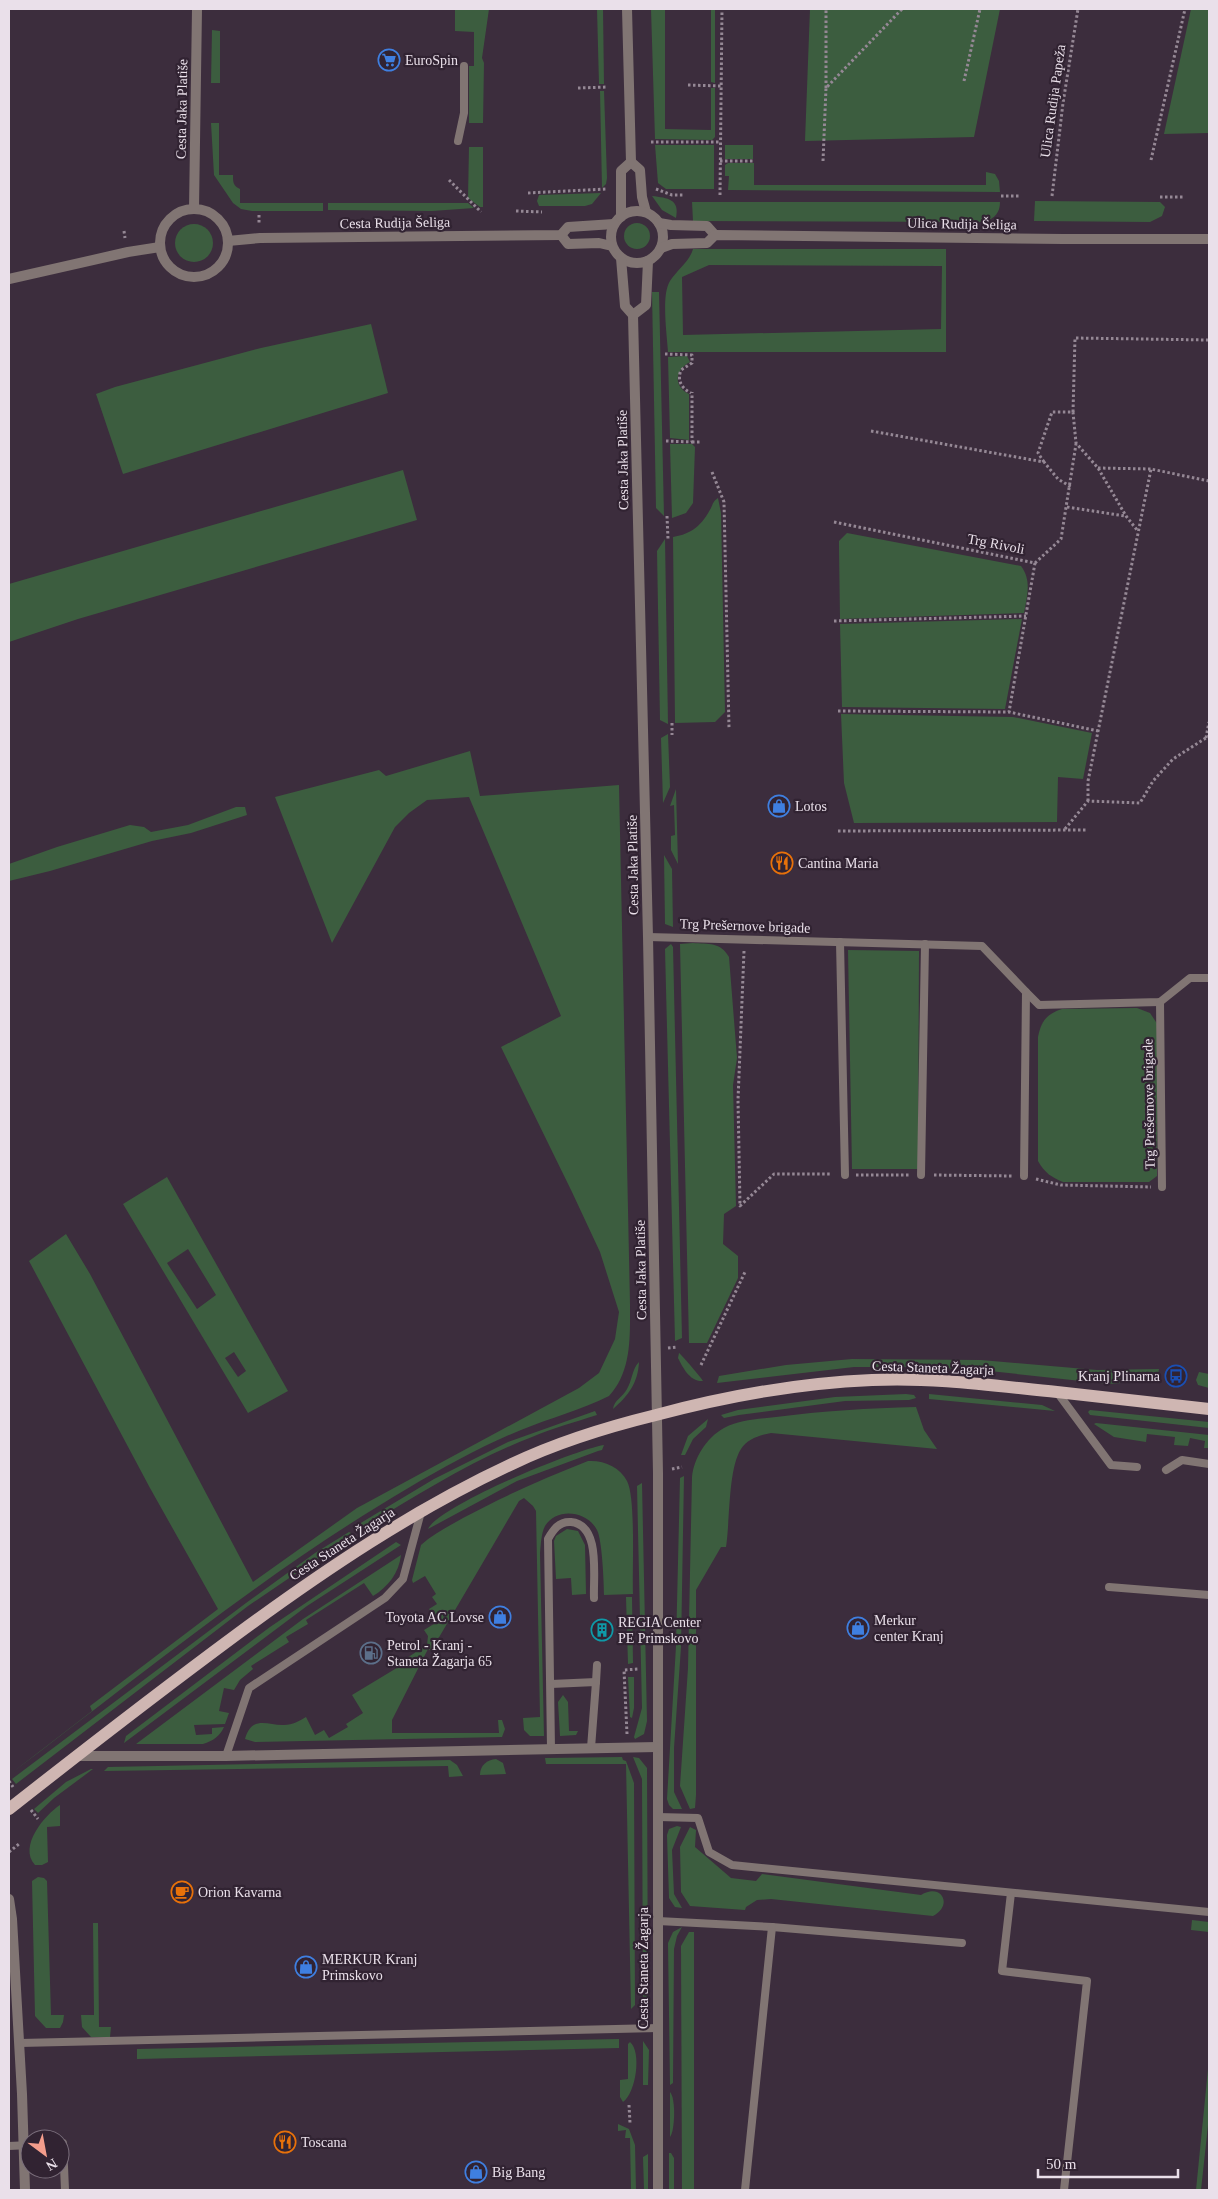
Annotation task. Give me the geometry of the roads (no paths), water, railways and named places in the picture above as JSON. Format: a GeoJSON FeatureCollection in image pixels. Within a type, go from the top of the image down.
{"type":"FeatureCollection","features":[{"type":"Feature","properties":{"kind":"main road","name":"Cesta Staneta Žagarja"},"geometry":{"type":"LineString","coordinates":[[9,1809],[76,1756],[304,1586],[421,1512],[474,1482],[547,1448],[606,1428],[714,1399],[816,1384],[873,1380],[952,1382],[1209,1408]]}},
{"type":"Feature","properties":{"kind":"street","name":"Cesta Jaka Platiše"},"geometry":{"type":"LineString","coordinates":[[194,209],[197,9]]}},
{"type":"Feature","properties":{"kind":"street"},"geometry":{"type":"LineString","coordinates":[[627,9],[631,162],[621,172],[618,220],[611,234],[612,246],[621,258],[634,263],[648,261],[655,256],[661,248],[663,236],[659,223],[646,212],[642,197],[640,170],[631,162]]}},
{"type":"Feature","properties":{"kind":"street"},"geometry":{"type":"LineString","coordinates":[[194,209],[211,213],[219,220],[226,230],[228,241],[227,252],[222,264],[211,273],[199,277],[187,277],[173,270],[162,257],[160,247],[160,236],[168,220],[178,213],[194,209]]}},
{"type":"Feature","properties":{"kind":"street"},"geometry":{"type":"LineString","coordinates":[[618,220],[632,211],[646,212]]}},
{"type":"Feature","properties":{"kind":"street","name":"Cesta Rudija Šeliga"},"geometry":{"type":"LineString","coordinates":[[228,241],[260,238],[561,235],[568,227],[618,220]]}},
{"type":"Feature","properties":{"kind":"street","name":"Ulica Rudija Šeliga"},"geometry":{"type":"LineString","coordinates":[[659,223],[707,226],[715,235]]}},
{"type":"Feature","properties":{"kind":"street","name":"Cesta Rudija Šeliga"},"geometry":{"type":"LineString","coordinates":[[561,235],[568,244],[598,243],[612,246]]}},
{"type":"Feature","properties":{"kind":"street","name":"Ulica Rudija Šeliga"},"geometry":{"type":"LineString","coordinates":[[661,248],[672,244],[707,243],[715,235],[1209,239]]}},
{"type":"Feature","properties":{"kind":"street"},"geometry":{"type":"LineString","coordinates":[[9,280],[128,252],[160,247]]}},
{"type":"Feature","properties":{"kind":"street","name":"Cesta Jaka Platiše"},"geometry":{"type":"LineString","coordinates":[[621,258],[625,306],[634,315],[657,1414]]}},
{"type":"Feature","properties":{"kind":"street"},"geometry":{"type":"LineString","coordinates":[[634,315],[646,305],[648,261]]}},
{"type":"Feature","properties":{"kind":"street","name":"Cesta Staneta Žagarja"},"geometry":{"type":"LineString","coordinates":[[657,1414],[658,2190]]}},
{"type":"Feature","properties":{"kind":"street"},"geometry":{"type":"LineString","coordinates":[[76,1756],[226,1756],[657,1746]]}},
{"type":"Feature","properties":{"kind":"street"},"geometry":{"type":"LineString","coordinates":[[9,1899],[12,1918],[26,2129]]}},
{"type":"Feature","properties":{"kind":"lane"},"geometry":{"type":"LineString","coordinates":[[458,141],[464,113],[464,66]]}},
{"type":"Feature","properties":{"kind":"lane","name":"Trg Prešernove brigade"},"geometry":{"type":"LineString","coordinates":[[648,937],[744,938],[982,946],[1039,1005],[1160,1002],[1162,1187]]}},
{"type":"Feature","properties":{"kind":"lane"},"geometry":{"type":"LineString","coordinates":[[840,942],[845,1174]]}},
{"type":"Feature","properties":{"kind":"lane"},"geometry":{"type":"LineString","coordinates":[[921,1175],[925,944]]}},
{"type":"Feature","properties":{"kind":"lane"},"geometry":{"type":"LineString","coordinates":[[1160,1002],[1190,978],[1209,978]]}},
{"type":"Feature","properties":{"kind":"lane"},"geometry":{"type":"LineString","coordinates":[[1024,1176],[1026,992]]}},
{"type":"Feature","properties":{"kind":"lane"},"geometry":{"type":"LineString","coordinates":[[1056,1392],[1111,1464],[1137,1467]]}},
{"type":"Feature","properties":{"kind":"lane"},"geometry":{"type":"LineString","coordinates":[[1166,1470],[1182,1460],[1209,1464]]}},
{"type":"Feature","properties":{"kind":"lane"},"geometry":{"type":"LineString","coordinates":[[226,1756],[249,1688],[385,1598],[403,1579],[421,1512]]}},
{"type":"Feature","properties":{"kind":"lane"},"geometry":{"type":"LineString","coordinates":[[551,1749],[548,1539],[552,1531],[559,1524],[568,1522],[578,1523],[588,1532],[592,1542],[594,1598]]}},
{"type":"Feature","properties":{"kind":"lane"},"geometry":{"type":"LineString","coordinates":[[1109,1587],[1209,1595]]}},
{"type":"Feature","properties":{"kind":"lane"},"geometry":{"type":"LineString","coordinates":[[591,1748],[597,1665]]}},
{"type":"Feature","properties":{"kind":"lane"},"geometry":{"type":"LineString","coordinates":[[551,1684],[596,1682]]}},
{"type":"Feature","properties":{"kind":"lane"},"geometry":{"type":"LineString","coordinates":[[658,1818],[698,1818],[709,1852],[732,1865],[1209,1912]]}},
{"type":"Feature","properties":{"kind":"lane"},"geometry":{"type":"LineString","coordinates":[[1011,1893],[1002,1971],[1087,1981],[1064,2190]]}},
{"type":"Feature","properties":{"kind":"lane"},"geometry":{"type":"LineString","coordinates":[[658,1921],[772,1927],[962,1943]]}},
{"type":"Feature","properties":{"kind":"lane"},"geometry":{"type":"LineString","coordinates":[[745,2190],[772,1927]]}},
{"type":"Feature","properties":{"kind":"lane"},"geometry":{"type":"LineString","coordinates":[[20,2043],[658,2028]]}},
{"type":"Feature","properties":{"kind":"place","name":"EuroSpin"},"geometry":{"type":"Point","coordinates":[389,60]}},
{"type":"Feature","properties":{"kind":"place","name":"Lotos"},"geometry":{"type":"Point","coordinates":[779,806]}},
{"type":"Feature","properties":{"kind":"place","name":"Cantina Maria"},"geometry":{"type":"Point","coordinates":[782,863]}},
{"type":"Feature","properties":{"kind":"place","name":"Kranj Plinarna"},"geometry":{"type":"Point","coordinates":[1176,1376]}},
{"type":"Feature","properties":{"kind":"place","name":"Toyota AC Lovse"},"geometry":{"type":"Point","coordinates":[500,1617]}},
{"type":"Feature","properties":{"kind":"place","name":"Merkur center Kranj"},"geometry":{"type":"Point","coordinates":[858,1628]}},
{"type":"Feature","properties":{"kind":"place","name":"REGIA Center PE Primskovo"},"geometry":{"type":"Point","coordinates":[602,1630]}},
{"type":"Feature","properties":{"kind":"place","name":"Petrol - Kranj - Staneta Žagarja 65"},"geometry":{"type":"Point","coordinates":[371,1653]}},
{"type":"Feature","properties":{"kind":"place","name":"Orion Kavarna"},"geometry":{"type":"Point","coordinates":[182,1892]}},
{"type":"Feature","properties":{"kind":"place","name":"MERKUR Kranj Primskovo"},"geometry":{"type":"Point","coordinates":[306,1967]}},
{"type":"Feature","properties":{"kind":"place","name":"Toscana"},"geometry":{"type":"Point","coordinates":[285,2142]}},
{"type":"Feature","properties":{"kind":"place","name":"Big Bang"},"geometry":{"type":"Point","coordinates":[476,2172]}}]}
